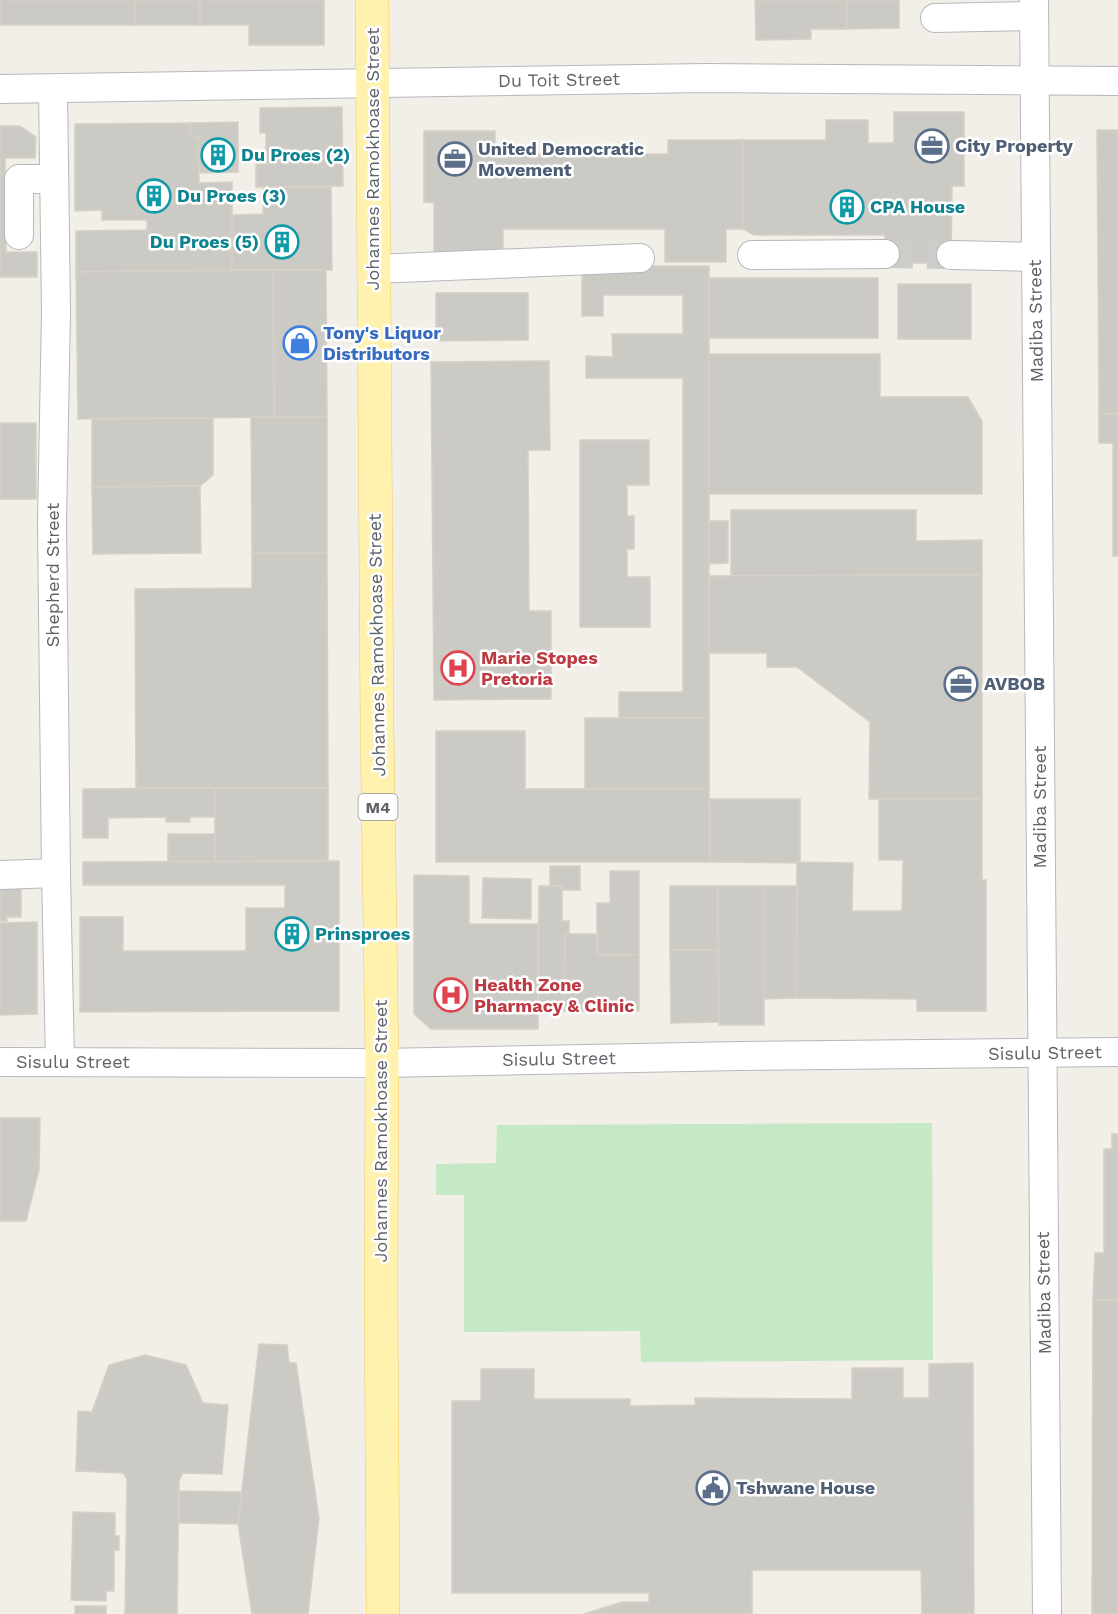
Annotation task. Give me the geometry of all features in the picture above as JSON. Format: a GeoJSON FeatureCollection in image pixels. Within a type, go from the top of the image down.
{"type":"FeatureCollection","features":[{"type":"Feature","properties":{"kind":"main road","name":"Johannes Ramokhoase Street"},"geometry":{"type":"LineString","coordinates":[[372,0],[377,725],[382,1063],[383,1614]]}},
{"type":"Feature","properties":{"kind":"street"},"geometry":{"type":"LineString","coordinates":[[935,18],[1034,8]]}},
{"type":"Feature","properties":{"kind":"street","name":"Madiba Street"},"geometry":{"type":"LineString","coordinates":[[1034,8],[1047,1614]]}},
{"type":"Feature","properties":{"kind":"street","name":"Du Toit Street"},"geometry":{"type":"LineString","coordinates":[[0,88],[707,78],[1118,81]]}},
{"type":"Feature","properties":{"kind":"street","name":"Shepherd Street"},"geometry":{"type":"LineString","coordinates":[[53,88],[56,312],[52,534],[60,1062]]}},
{"type":"Feature","properties":{"kind":"street"},"geometry":{"type":"LineString","coordinates":[[19,235],[19,170],[54,179]]}},
{"type":"Feature","properties":{"kind":"street"},"geometry":{"type":"LineString","coordinates":[[752,255],[885,254]]}},
{"type":"Feature","properties":{"kind":"street"},"geometry":{"type":"LineString","coordinates":[[951,255],[1036,257]]}},
{"type":"Feature","properties":{"kind":"street"},"geometry":{"type":"LineString","coordinates":[[374,269],[640,258]]}},
{"type":"Feature","properties":{"kind":"street"},"geometry":{"type":"LineString","coordinates":[[0,875],[56,873]]}},
{"type":"Feature","properties":{"kind":"street","name":"Sisulu Street"},"geometry":{"type":"LineString","coordinates":[[0,1062],[382,1063],[1118,1052]]}},
{"type":"Feature","properties":{"kind":"green space"},"geometry":{"type":"Polygon","coordinates":[[[932,1123],[933,1360],[641,1362],[640,1331],[464,1332],[464,1195],[436,1195],[436,1164],[496,1163],[497,1125],[932,1123]]]}},
{"type":"Feature","properties":{"kind":"building"},"geometry":{"type":"Polygon","coordinates":[[[0,0],[135,0],[135,25],[0,25],[0,0]]]}},
{"type":"Feature","properties":{"kind":"building"},"geometry":{"type":"Polygon","coordinates":[[[135,0],[200,0],[200,25],[135,25],[135,0]]]}},
{"type":"Feature","properties":{"kind":"building"},"geometry":{"type":"Polygon","coordinates":[[[200,0],[324,0],[324,45],[249,45],[249,25],[200,25],[200,0]]]}},
{"type":"Feature","properties":{"kind":"building"},"geometry":{"type":"Polygon","coordinates":[[[755,0],[847,0],[847,29],[811,29],[811,39],[756,40],[755,0]]]}},
{"type":"Feature","properties":{"kind":"building"},"geometry":{"type":"Polygon","coordinates":[[[847,0],[899,0],[899,28],[847,29],[847,0]]]}},
{"type":"Feature","properties":{"kind":"building"},"geometry":{"type":"Polygon","coordinates":[[[342,107],[343,186],[256,187],[256,164],[266,163],[266,133],[260,133],[260,108],[342,107]]]}},
{"type":"Feature","properties":{"kind":"building","name":"CPA House"},"geometry":{"type":"Polygon","coordinates":[[[894,112],[964,112],[964,186],[952,186],[951,263],[885,263],[885,235],[754,235],[743,229],[743,140],[826,140],[826,120],[868,120],[868,143],[894,143],[894,112]]]}},
{"type":"Feature","properties":{"kind":"building","name":"Du Proes (2)"},"geometry":{"type":"Polygon","coordinates":[[[238,122],[238,172],[199,173],[198,137],[190,137],[190,123],[238,122]]]}},
{"type":"Feature","properties":{"kind":"building","name":"Du Proes (3)"},"geometry":{"type":"Polygon","coordinates":[[[190,123],[190,137],[198,137],[199,183],[232,182],[232,270],[76,272],[76,231],[147,230],[147,220],[102,220],[102,210],[75,211],[75,124],[190,123]]]}},
{"type":"Feature","properties":{"kind":"building"},"geometry":{"type":"Polygon","coordinates":[[[0,126],[20,126],[36,137],[35,158],[5,158],[6,252],[37,252],[37,277],[0,277],[0,126]]]}},
{"type":"Feature","properties":{"kind":"building"},"geometry":{"type":"Polygon","coordinates":[[[1097,130],[1118,130],[1118,413],[1099,414],[1097,130]]]}},
{"type":"Feature","properties":{"kind":"building"},"geometry":{"type":"Polygon","coordinates":[[[424,131],[495,131],[495,154],[668,154],[668,140],[743,140],[743,229],[726,229],[726,262],[665,262],[665,229],[503,229],[503,254],[434,262],[434,203],[424,202],[424,131]]]}},
{"type":"Feature","properties":{"kind":"building","name":"Du Proes (5)"},"geometry":{"type":"Polygon","coordinates":[[[263,187],[331,187],[332,270],[232,270],[232,215],[263,214],[263,187]]]}},
{"type":"Feature","properties":{"kind":"building"},"geometry":{"type":"Polygon","coordinates":[[[582,266],[709,266],[709,718],[619,718],[619,692],[683,692],[683,378],[586,378],[586,356],[613,357],[612,334],[683,334],[683,295],[603,295],[603,316],[582,316],[582,266]]]}},
{"type":"Feature","properties":{"kind":"building","name":"Tony's Liquor Distributors"},"geometry":{"type":"Polygon","coordinates":[[[273,270],[326,270],[327,417],[274,417],[273,270]]]}},
{"type":"Feature","properties":{"kind":"building"},"geometry":{"type":"Polygon","coordinates":[[[273,270],[274,417],[78,419],[76,272],[273,270]]]}},
{"type":"Feature","properties":{"kind":"building"},"geometry":{"type":"Polygon","coordinates":[[[709,278],[878,278],[878,338],[709,338],[709,278]]]}},
{"type":"Feature","properties":{"kind":"building"},"geometry":{"type":"Polygon","coordinates":[[[898,284],[971,284],[971,339],[898,339],[898,284]]]}},
{"type":"Feature","properties":{"kind":"building"},"geometry":{"type":"Polygon","coordinates":[[[436,293],[528,293],[528,340],[436,341],[436,293]]]}},
{"type":"Feature","properties":{"kind":"building"},"geometry":{"type":"Polygon","coordinates":[[[709,354],[880,354],[880,397],[968,397],[982,421],[982,494],[709,494],[709,354]]]}},
{"type":"Feature","properties":{"kind":"building"},"geometry":{"type":"Polygon","coordinates":[[[549,361],[550,450],[528,450],[529,611],[551,611],[551,699],[434,700],[431,362],[549,361]]]}},
{"type":"Feature","properties":{"kind":"building"},"geometry":{"type":"Polygon","coordinates":[[[1099,414],[1118,414],[1118,556],[1113,556],[1113,443],[1099,443],[1099,414]]]}},
{"type":"Feature","properties":{"kind":"building"},"geometry":{"type":"Polygon","coordinates":[[[251,417],[327,417],[327,553],[252,553],[251,417]]]}},
{"type":"Feature","properties":{"kind":"building"},"geometry":{"type":"Polygon","coordinates":[[[213,418],[213,475],[200,486],[92,487],[92,419],[213,418]]]}},
{"type":"Feature","properties":{"kind":"building"},"geometry":{"type":"Polygon","coordinates":[[[0,423],[36,423],[36,499],[0,499],[0,423]]]}},
{"type":"Feature","properties":{"kind":"building"},"geometry":{"type":"Polygon","coordinates":[[[580,440],[649,440],[649,485],[627,485],[627,516],[634,516],[634,549],[627,549],[627,577],[650,577],[650,627],[580,627],[580,440]]]}},
{"type":"Feature","properties":{"kind":"building"},"geometry":{"type":"Polygon","coordinates":[[[200,486],[201,553],[93,554],[92,487],[200,486]]]}},
{"type":"Feature","properties":{"kind":"building"},"geometry":{"type":"Polygon","coordinates":[[[731,510],[916,510],[916,541],[982,540],[982,575],[731,576],[731,510]]]}},
{"type":"Feature","properties":{"kind":"building"},"geometry":{"type":"Polygon","coordinates":[[[709,521],[728,521],[728,563],[709,564],[709,521]]]}},
{"type":"Feature","properties":{"kind":"building"},"geometry":{"type":"Polygon","coordinates":[[[252,553],[327,553],[328,788],[136,788],[135,589],[252,588],[252,553]]]}},
{"type":"Feature","properties":{"kind":"building"},"geometry":{"type":"Polygon","coordinates":[[[982,575],[982,799],[869,799],[870,722],[797,667],[767,667],[767,653],[709,653],[709,576],[982,575]]]}},
{"type":"Feature","properties":{"kind":"building"},"geometry":{"type":"Polygon","coordinates":[[[585,718],[709,718],[709,789],[585,789],[585,718]]]}},
{"type":"Feature","properties":{"kind":"building"},"geometry":{"type":"Polygon","coordinates":[[[436,731],[525,731],[525,789],[709,789],[710,862],[436,862],[436,731]]]}},
{"type":"Feature","properties":{"kind":"building"},"geometry":{"type":"Polygon","coordinates":[[[215,788],[328,788],[328,861],[215,862],[215,788]]]}},
{"type":"Feature","properties":{"kind":"building"},"geometry":{"type":"Polygon","coordinates":[[[215,788],[215,817],[190,817],[190,822],[166,822],[166,817],[108,818],[108,838],[83,838],[83,789],[215,788]]]}},
{"type":"Feature","properties":{"kind":"building"},"geometry":{"type":"Polygon","coordinates":[[[710,799],[800,799],[800,863],[710,862],[710,799]]]}},
{"type":"Feature","properties":{"kind":"building"},"geometry":{"type":"Polygon","coordinates":[[[879,799],[982,799],[982,880],[986,880],[986,1011],[917,1011],[917,999],[796,998],[797,862],[853,863],[852,911],[902,911],[903,860],[879,860],[879,799]]]}},
{"type":"Feature","properties":{"kind":"building"},"geometry":{"type":"Polygon","coordinates":[[[168,834],[215,834],[215,862],[168,862],[168,834]]]}},
{"type":"Feature","properties":{"kind":"building","name":"Prinsproes"},"geometry":{"type":"Polygon","coordinates":[[[339,861],[339,1011],[80,1012],[80,917],[123,917],[123,951],[246,951],[246,908],[285,908],[285,885],[83,885],[83,862],[339,861]]]}},
{"type":"Feature","properties":{"kind":"building"},"geometry":{"type":"Polygon","coordinates":[[[550,866],[580,866],[580,890],[562,890],[562,886],[550,886],[550,866]]]}},
{"type":"Feature","properties":{"kind":"building"},"geometry":{"type":"Polygon","coordinates":[[[610,871],[639,871],[639,955],[597,955],[597,903],[610,903],[610,871]]]}},
{"type":"Feature","properties":{"kind":"building"},"geometry":{"type":"Polygon","coordinates":[[[414,875],[469,876],[469,924],[538,924],[538,1029],[431,1029],[414,1014],[414,875]]]}},
{"type":"Feature","properties":{"kind":"building"},"geometry":{"type":"Polygon","coordinates":[[[483,878],[531,879],[531,919],[482,918],[483,878]]]}},
{"type":"Feature","properties":{"kind":"building"},"geometry":{"type":"Polygon","coordinates":[[[21,879],[21,917],[6,917],[7,921],[0,921],[0,880],[21,879]]]}},
{"type":"Feature","properties":{"kind":"building"},"geometry":{"type":"Polygon","coordinates":[[[539,886],[562,886],[562,921],[569,921],[569,933],[565,934],[564,1011],[538,1011],[539,886]]]}},
{"type":"Feature","properties":{"kind":"building"},"geometry":{"type":"Polygon","coordinates":[[[670,886],[718,886],[718,950],[670,950],[670,886]]]}},
{"type":"Feature","properties":{"kind":"building"},"geometry":{"type":"Polygon","coordinates":[[[718,886],[764,886],[764,1025],[719,1025],[718,886]]]}},
{"type":"Feature","properties":{"kind":"building"},"geometry":{"type":"Polygon","coordinates":[[[764,886],[797,886],[796,998],[764,999],[764,886]]]}},
{"type":"Feature","properties":{"kind":"building"},"geometry":{"type":"Polygon","coordinates":[[[37,922],[37,1014],[0,1015],[0,923],[37,922]]]}},
{"type":"Feature","properties":{"kind":"building"},"geometry":{"type":"Polygon","coordinates":[[[565,934],[597,934],[597,955],[639,955],[639,1011],[564,1011],[565,934]]]}},
{"type":"Feature","properties":{"kind":"building"},"geometry":{"type":"Polygon","coordinates":[[[670,950],[718,950],[719,1022],[671,1023],[670,950]]]}},
{"type":"Feature","properties":{"kind":"building"},"geometry":{"type":"Polygon","coordinates":[[[0,1118],[40,1118],[39,1170],[26,1221],[0,1221],[0,1118]]]}},
{"type":"Feature","properties":{"kind":"building"},"geometry":{"type":"Polygon","coordinates":[[[1112,1134],[1118,1134],[1118,1300],[1093,1300],[1095,1253],[1104,1253],[1104,1149],[1112,1149],[1112,1134]]]}},
{"type":"Feature","properties":{"kind":"building"},"geometry":{"type":"Polygon","coordinates":[[[1093,1300],[1118,1300],[1118,1614],[1092,1614],[1093,1300]]]}},
{"type":"Feature","properties":{"kind":"building"},"geometry":{"type":"Polygon","coordinates":[[[259,1344],[287,1345],[289,1363],[296,1363],[319,1518],[308,1614],[252,1614],[238,1524],[259,1344]]]}},
{"type":"Feature","properties":{"kind":"building"},"geometry":{"type":"Polygon","coordinates":[[[145,1355],[186,1365],[203,1403],[228,1405],[222,1474],[183,1473],[179,1481],[177,1614],[125,1614],[127,1479],[123,1473],[76,1471],[78,1411],[92,1412],[109,1365],[145,1355]]]}},
{"type":"Feature","properties":{"kind":"building","name":"Tshwane House"},"geometry":{"type":"Polygon","coordinates":[[[973,1363],[974,1614],[922,1614],[921,1570],[752,1570],[752,1614],[584,1614],[622,1602],[649,1602],[649,1593],[452,1593],[452,1401],[481,1401],[481,1369],[534,1369],[534,1399],[630,1399],[630,1406],[695,1405],[695,1398],[852,1399],[852,1368],[903,1368],[903,1398],[929,1398],[929,1364],[973,1363]]]}},
{"type":"Feature","properties":{"kind":"building"},"geometry":{"type":"Polygon","coordinates":[[[179,1491],[241,1492],[238,1524],[179,1523],[179,1491]]]}},
{"type":"Feature","properties":{"kind":"building"},"geometry":{"type":"Polygon","coordinates":[[[73,1512],[115,1513],[115,1536],[119,1536],[119,1550],[114,1550],[114,1591],[106,1591],[106,1601],[71,1600],[73,1512]]]}},
{"type":"Feature","properties":{"kind":"building"},"geometry":{"type":"Polygon","coordinates":[[[75,1606],[106,1606],[106,1614],[75,1614],[75,1606]]]}},
{"type":"Feature","properties":{"kind":"tunnel"},"geometry":{"type":"LineString","coordinates":[[885,254],[951,255]]}},
{"type":"Feature","properties":{"kind":"place","name":"City Property"},"geometry":{"type":"Point","coordinates":[932,146]}},
{"type":"Feature","properties":{"kind":"place","name":"Du Proes (2)"},"geometry":{"type":"Point","coordinates":[218,155]}},
{"type":"Feature","properties":{"kind":"place","name":"United Democratic Movement"},"geometry":{"type":"Point","coordinates":[455,159]}},
{"type":"Feature","properties":{"kind":"place","name":"Du Proes (3)"},"geometry":{"type":"Point","coordinates":[154,196]}},
{"type":"Feature","properties":{"kind":"place","name":"CPA House"},"geometry":{"type":"Point","coordinates":[847,207]}},
{"type":"Feature","properties":{"kind":"place","name":"Du Proes (5)"},"geometry":{"type":"Point","coordinates":[282,242]}},
{"type":"Feature","properties":{"kind":"place","name":"Tony's Liquor Distributors"},"geometry":{"type":"Point","coordinates":[300,343]}},
{"type":"Feature","properties":{"kind":"place","name":"Marie Stopes Pretoria"},"geometry":{"type":"Point","coordinates":[458,668]}},
{"type":"Feature","properties":{"kind":"place","name":"AVBOB"},"geometry":{"type":"Point","coordinates":[961,684]}},
{"type":"Feature","properties":{"kind":"place","name":"Prinsproes"},"geometry":{"type":"Point","coordinates":[292,934]}},
{"type":"Feature","properties":{"kind":"place","name":"Health Zone Pharmacy & Clinic"},"geometry":{"type":"Point","coordinates":[451,995]}},
{"type":"Feature","properties":{"kind":"place","name":"Tshwane House"},"geometry":{"type":"Point","coordinates":[713,1488]}}]}
